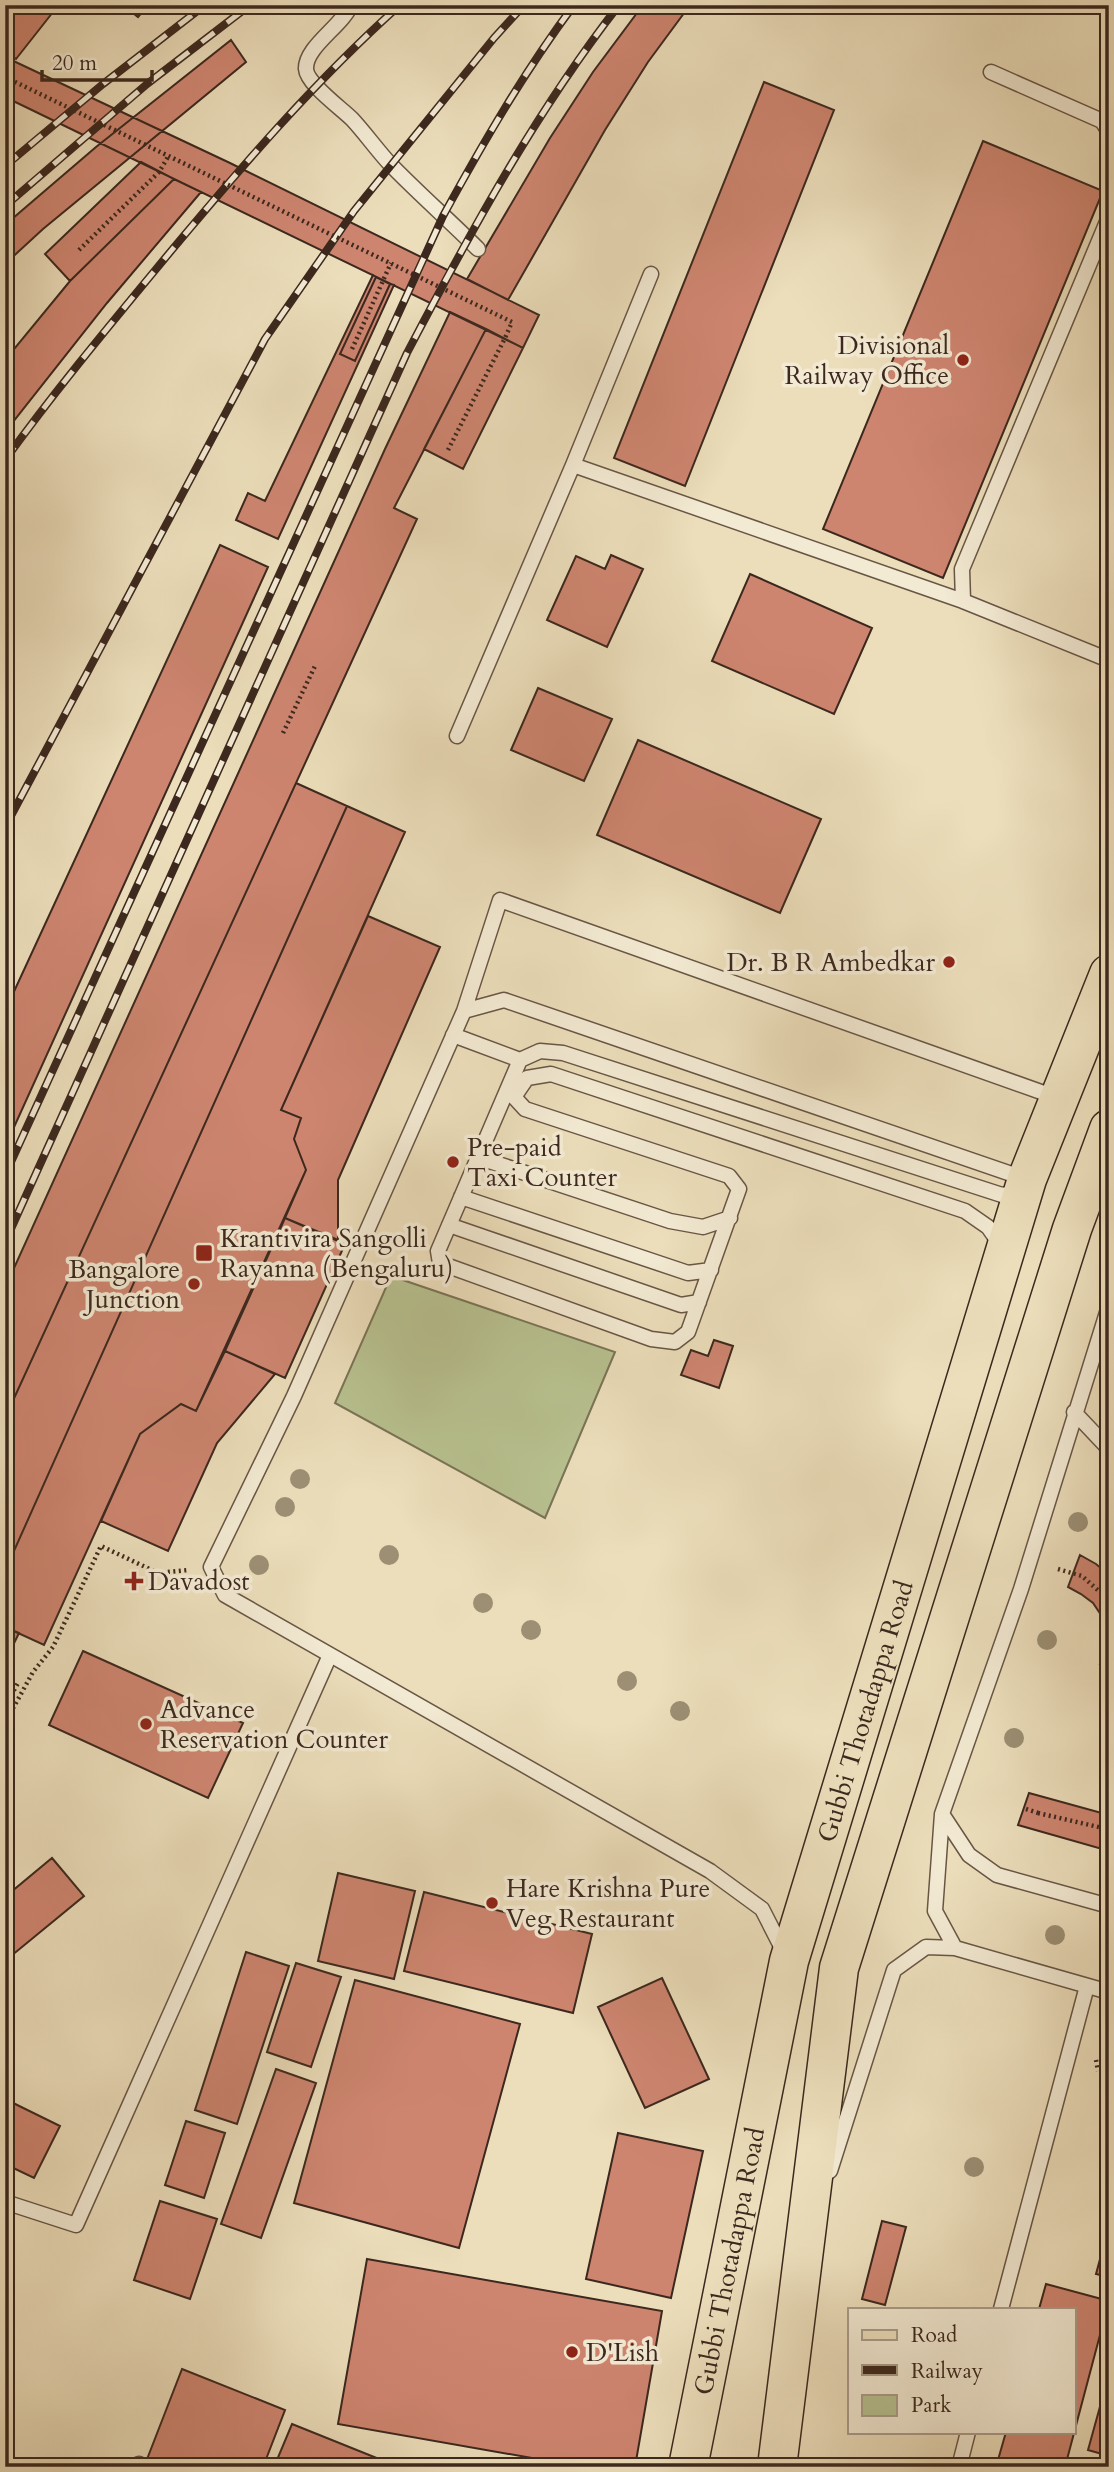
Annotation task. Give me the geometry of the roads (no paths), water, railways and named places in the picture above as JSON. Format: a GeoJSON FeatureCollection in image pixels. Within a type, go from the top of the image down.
{"type":"FeatureCollection","features":[{"type":"Feature","properties":{"kind":"main road","name":"Gubbi Thotadappa Road"},"geometry":{"type":"LineString","coordinates":[[688,2467],[789,1961],[1025,1186],[1109,974]]}},
{"type":"Feature","properties":{"kind":"main road","name":"Gubbi Thotadappa Road"},"geometry":{"type":"LineString","coordinates":[[777,2467],[839,1968],[1072,1229],[1109,1129]]}},
{"type":"Feature","properties":{"kind":"lane"},"geometry":{"type":"LineString","coordinates":[[351,5],[341,21],[311,52],[306,73],[315,85],[353,120],[391,165],[478,249]]}},
{"type":"Feature","properties":{"kind":"lane"},"geometry":{"type":"LineString","coordinates":[[991,72],[1102,121],[1109,132]]}},
{"type":"Feature","properties":{"kind":"lane"},"geometry":{"type":"LineString","coordinates":[[963,601],[962,569],[1109,217]]}},
{"type":"Feature","properties":{"kind":"lane"},"geometry":{"type":"LineString","coordinates":[[457,736],[651,274]]}},
{"type":"Feature","properties":{"kind":"lane"},"geometry":{"type":"LineString","coordinates":[[573,465],[963,601],[1109,660]]}},
{"type":"Feature","properties":{"kind":"lane"},"geometry":{"type":"LineString","coordinates":[[789,1961],[762,1909],[710,1871],[225,1595],[211,1567],[294,1396],[464,1011],[500,900],[1058,1098]]}},
{"type":"Feature","properties":{"kind":"lane"},"geometry":{"type":"LineString","coordinates":[[464,1011],[503,1000],[1025,1186]]}},
{"type":"Feature","properties":{"kind":"lane"},"geometry":{"type":"LineString","coordinates":[[453,1035],[520,1060]]}},
{"type":"Feature","properties":{"kind":"lane"},"geometry":{"type":"LineString","coordinates":[[1004,1251],[988,1227],[965,1211],[551,1074],[527,1077],[514,1097],[525,1109],[729,1176],[739,1189],[688,1332],[675,1342],[650,1339],[440,1263],[438,1251],[520,1060],[540,1051],[563,1053],[1002,1195],[1025,1186]]}},
{"type":"Feature","properties":{"kind":"lane"},"geometry":{"type":"LineString","coordinates":[[477,1157],[670,1221],[703,1227],[730,1218]]}},
{"type":"Feature","properties":{"kind":"lane"},"geometry":{"type":"LineString","coordinates":[[461,1197],[688,1273],[711,1270]]}},
{"type":"Feature","properties":{"kind":"lane"},"geometry":{"type":"LineString","coordinates":[[449,1225],[681,1305],[699,1302]]}},
{"type":"Feature","properties":{"kind":"lane"},"geometry":{"type":"LineString","coordinates":[[955,1948],[935,1911],[942,1814],[1020,1589],[1109,1306]]}},
{"type":"Feature","properties":{"kind":"lane"},"geometry":{"type":"LineString","coordinates":[[1074,1412],[1109,1449]]}},
{"type":"Feature","properties":{"kind":"lane"},"geometry":{"type":"LineString","coordinates":[[5,2202],[76,2225],[330,1655]]}},
{"type":"Feature","properties":{"kind":"lane"},"geometry":{"type":"LineString","coordinates":[[942,1814],[969,1855],[997,1875],[1109,1906]]}},
{"type":"Feature","properties":{"kind":"lane"},"geometry":{"type":"LineString","coordinates":[[800,2276],[819,2204],[894,1970],[926,1948],[955,1948],[1109,1992]]}},
{"type":"Feature","properties":{"kind":"lane"},"geometry":{"type":"LineString","coordinates":[[1001,2308],[1087,1986]]}},
{"type":"Feature","properties":{"kind":"lane"},"geometry":{"type":"LineString","coordinates":[[959,2467],[967,2434]]}},
{"type":"Feature","properties":{"kind":"railway"},"geometry":{"type":"LineString","coordinates":[[5,166],[103,84],[205,5]]}},
{"type":"Feature","properties":{"kind":"railway"},"geometry":{"type":"LineString","coordinates":[[5,206],[147,84],[250,5]]}},
{"type":"Feature","properties":{"kind":"railway"},"geometry":{"type":"LineString","coordinates":[[5,460],[86,354],[225,187],[310,93],[400,5]]}},
{"type":"Feature","properties":{"kind":"railway"},"geometry":{"type":"LineString","coordinates":[[5,827],[265,339],[354,211],[494,38],[524,5]]}},
{"type":"Feature","properties":{"kind":"railway"},"geometry":{"type":"LineString","coordinates":[[5,1175],[443,216],[505,108],[574,5]]}},
{"type":"Feature","properties":{"kind":"railway"},"geometry":{"type":"LineString","coordinates":[[5,1242],[407,353],[505,174],[559,88],[619,5]]}},
{"type":"Feature","properties":{"kind":"place","name":"Divisional Railway Office"},"geometry":{"type":"Point","coordinates":[963,360]}},
{"type":"Feature","properties":{"kind":"place","name":"Dr. B R Ambedkar"},"geometry":{"type":"Point","coordinates":[949,962]}},
{"type":"Feature","properties":{"kind":"place","name":"Pre-paid Taxi Counter"},"geometry":{"type":"Point","coordinates":[453,1162]}},
{"type":"Feature","properties":{"kind":"place","name":"Krantivira Sangolli Rayanna (Bengaluru)"},"geometry":{"type":"Point","coordinates":[204,1253]}},
{"type":"Feature","properties":{"kind":"place","name":"Bangalore Junction"},"geometry":{"type":"Point","coordinates":[194,1284]}},
{"type":"Feature","properties":{"kind":"place","name":"Davadost"},"geometry":{"type":"Point","coordinates":[134,1581]}},
{"type":"Feature","properties":{"kind":"place","name":"Advance Reservation Counter"},"geometry":{"type":"Point","coordinates":[146,1724]}},
{"type":"Feature","properties":{"kind":"place","name":"Hare Krishna Pure Veg Restaurant"},"geometry":{"type":"Point","coordinates":[492,1903]}},
{"type":"Feature","properties":{"kind":"place","name":"D'Lish"},"geometry":{"type":"Point","coordinates":[572,2352]}}]}
